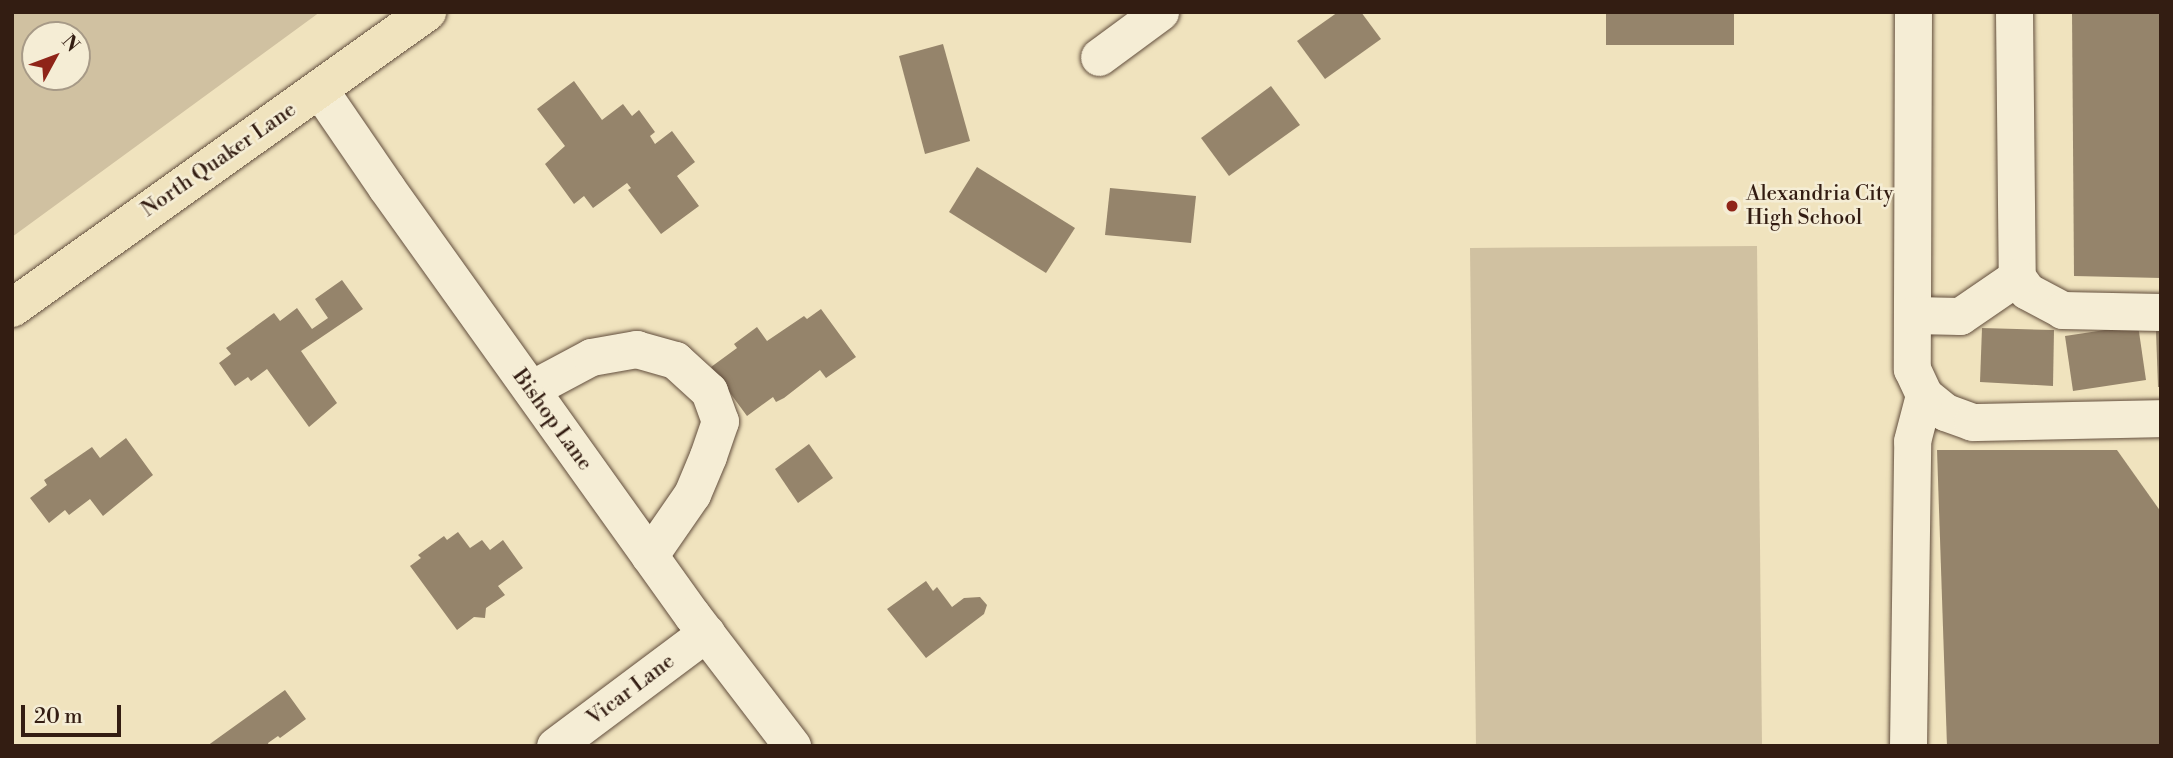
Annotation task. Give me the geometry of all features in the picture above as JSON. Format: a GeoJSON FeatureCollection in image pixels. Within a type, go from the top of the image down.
{"type":"FeatureCollection","features":[{"type":"Feature","properties":{"kind":"main road","name":"North Quaker Lane"},"geometry":{"type":"LineString","coordinates":[[12,308],[427,12]]}},
{"type":"Feature","properties":{"kind":"street"},"geometry":{"type":"LineString","coordinates":[[1099,57],[1160,12]]}},
{"type":"Feature","properties":{"kind":"street"},"geometry":{"type":"LineString","coordinates":[[1913,12],[1912,369],[1924,395],[1945,412],[1972,422],[2161,418]]}},
{"type":"Feature","properties":{"kind":"street"},"geometry":{"type":"LineString","coordinates":[[2014,12],[2017,277],[2027,291],[2062,310],[2161,312]]}},
{"type":"Feature","properties":{"kind":"street","name":"Bishop Lane"},"geometry":{"type":"LineString","coordinates":[[319,89],[649,555],[792,746]]}},
{"type":"Feature","properties":{"kind":"street"},"geometry":{"type":"LineString","coordinates":[[1913,315],[1960,316],[2017,277]]}},
{"type":"Feature","properties":{"kind":"street"},"geometry":{"type":"LineString","coordinates":[[531,389],[591,356],[636,349],[675,360],[709,391],[720,421],[708,456],[692,494],[649,555]]}},
{"type":"Feature","properties":{"kind":"street"},"geometry":{"type":"LineString","coordinates":[[1908,746],[1912,441],[1924,395]]}},
{"type":"Feature","properties":{"kind":"street","name":"Vicar Lane"},"geometry":{"type":"LineString","coordinates":[[555,746],[706,633]]}},
{"type":"Feature","properties":{"kind":"shaded area"},"geometry":{"type":"Polygon","coordinates":[[[12,12],[320,12],[12,237],[12,12]]]}},
{"type":"Feature","properties":{"kind":"shaded area"},"geometry":{"type":"Polygon","coordinates":[[[1757,246],[1762,746],[1476,746],[1470,248],[1757,246]]]}},
{"type":"Feature","properties":{"kind":"building"},"geometry":{"type":"Polygon","coordinates":[[[1338,12],[1361,12],[1381,39],[1325,79],[1297,41],[1338,12]]]}},
{"type":"Feature","properties":{"kind":"building"},"geometry":{"type":"Polygon","coordinates":[[[1606,12],[1734,12],[1734,45],[1606,45],[1606,12]]]}},
{"type":"Feature","properties":{"kind":"building"},"geometry":{"type":"Polygon","coordinates":[[[2072,12],[2161,12],[2161,278],[2074,276],[2072,12]]]}},
{"type":"Feature","properties":{"kind":"building"},"geometry":{"type":"Polygon","coordinates":[[[943,44],[970,141],[925,154],[899,56],[943,44]]]}},
{"type":"Feature","properties":{"kind":"building"},"geometry":{"type":"Polygon","coordinates":[[[574,81],[602,120],[623,104],[632,116],[639,110],[655,132],[650,136],[655,144],[672,131],[695,162],[677,176],[699,206],[661,234],[628,190],[631,188],[627,183],[593,208],[584,196],[574,204],[545,164],[565,146],[537,109],[574,81]]]}},
{"type":"Feature","properties":{"kind":"building"},"geometry":{"type":"Polygon","coordinates":[[[1271,86],[1300,125],[1229,176],[1201,138],[1271,86]]]}},
{"type":"Feature","properties":{"kind":"building"},"geometry":{"type":"Polygon","coordinates":[[[977,167],[1075,228],[1046,273],[949,212],[977,167]]]}},
{"type":"Feature","properties":{"kind":"building"},"geometry":{"type":"Polygon","coordinates":[[[1110,188],[1196,196],[1191,243],[1105,235],[1110,188]]]}},
{"type":"Feature","properties":{"kind":"building"},"geometry":{"type":"Polygon","coordinates":[[[342,280],[363,309],[301,351],[337,403],[309,427],[267,369],[251,381],[248,377],[235,386],[219,363],[231,354],[226,348],[274,313],[280,321],[297,308],[312,329],[328,318],[315,299],[342,280]]]}},
{"type":"Feature","properties":{"kind":"building"},"geometry":{"type":"Polygon","coordinates":[[[821,309],[856,357],[826,378],[820,370],[784,398],[776,402],[773,397],[747,416],[711,367],[737,348],[734,344],[757,327],[767,341],[804,316],[807,319],[821,309]]]}},
{"type":"Feature","properties":{"kind":"building"},"geometry":{"type":"Polygon","coordinates":[[[2138,325],[2146,380],[2073,391],[2065,336],[2138,325]]]}},
{"type":"Feature","properties":{"kind":"building"},"geometry":{"type":"Polygon","coordinates":[[[1982,328],[2054,330],[2053,386],[1980,382],[1982,328]]]}},
{"type":"Feature","properties":{"kind":"building"},"geometry":{"type":"Polygon","coordinates":[[[2156,331],[2161,331],[2161,387],[2158,387],[2156,331]]]}},
{"type":"Feature","properties":{"kind":"building"},"geometry":{"type":"Polygon","coordinates":[[[126,438],[153,475],[103,516],[90,499],[69,515],[65,510],[49,523],[30,498],[47,485],[44,480],[92,447],[100,458],[126,438]]]}},
{"type":"Feature","properties":{"kind":"building"},"geometry":{"type":"Polygon","coordinates":[[[809,444],[833,478],[798,503],[775,469],[809,444]]]}},
{"type":"Feature","properties":{"kind":"building"},"geometry":{"type":"Polygon","coordinates":[[[1937,450],[2117,450],[2161,512],[2161,746],[1947,746],[1937,450]]]}},
{"type":"Feature","properties":{"kind":"building"},"geometry":{"type":"Polygon","coordinates":[[[458,532],[470,548],[482,540],[490,550],[503,540],[523,568],[498,586],[505,595],[486,608],[485,618],[474,617],[457,630],[410,566],[421,558],[418,555],[444,536],[447,540],[458,532]]]}},
{"type":"Feature","properties":{"kind":"building"},"geometry":{"type":"Polygon","coordinates":[[[926,581],[933,591],[937,587],[952,607],[964,598],[980,597],[987,605],[984,614],[926,658],[887,609],[926,581]]]}},
{"type":"Feature","properties":{"kind":"building"},"geometry":{"type":"Polygon","coordinates":[[[285,690],[306,719],[280,738],[278,736],[268,743],[269,746],[207,746],[285,690]]]}},
{"type":"Feature","properties":{"kind":"place","name":"Alexandria City High School"},"geometry":{"type":"Point","coordinates":[1732,206]}}]}
